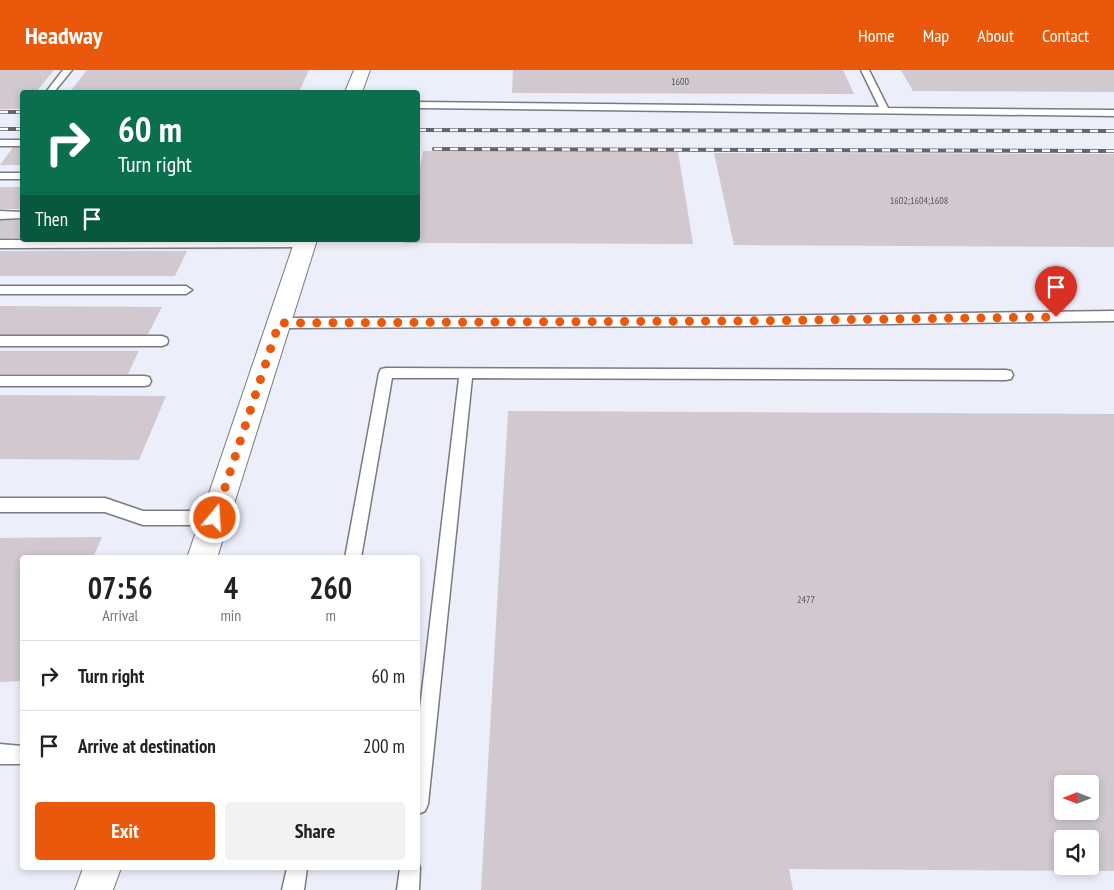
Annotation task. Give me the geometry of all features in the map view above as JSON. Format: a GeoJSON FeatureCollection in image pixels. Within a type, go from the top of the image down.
{"type":"FeatureCollection","features":[{"type":"Feature","properties":{"kind":"main road"},"geometry":{"type":"LineString","coordinates":[[355,90],[362,70]]}},
{"type":"Feature","properties":{"kind":"main road"},"geometry":{"type":"LineString","coordinates":[[203,555],[305,242]]}},
{"type":"Feature","properties":{"kind":"main road"},"geometry":{"type":"LineString","coordinates":[[94,890],[101,870]]}},
{"type":"Feature","properties":{"kind":"lane"},"geometry":{"type":"LineString","coordinates":[[52,90],[68,70]]}},
{"type":"Feature","properties":{"kind":"lane"},"geometry":{"type":"LineString","coordinates":[[865,70],[885,111]]}},
{"type":"Feature","properties":{"kind":"lane"},"geometry":{"type":"LineString","coordinates":[[420,104],[885,111],[1114,112]]}},
{"type":"Feature","properties":{"kind":"lane"},"geometry":{"type":"LineString","coordinates":[[0,143],[20,143]]}},
{"type":"Feature","properties":{"kind":"lane"},"geometry":{"type":"LineString","coordinates":[[0,176],[20,176]]}},
{"type":"Feature","properties":{"kind":"lane"},"geometry":{"type":"LineString","coordinates":[[0,215],[20,215]]}},
{"type":"Feature","properties":{"kind":"lane"},"geometry":{"type":"LineString","coordinates":[[0,244],[305,242]]}},
{"type":"Feature","properties":{"kind":"lane"},"geometry":{"type":"LineString","coordinates":[[0,290],[186,290]]}},
{"type":"Feature","properties":{"kind":"lane"},"geometry":{"type":"LineString","coordinates":[[279,323],[734,321],[1114,316]]}},
{"type":"Feature","properties":{"kind":"lane"},"geometry":{"type":"LineString","coordinates":[[0,341],[162,341]]}},
{"type":"Feature","properties":{"kind":"lane"},"geometry":{"type":"LineString","coordinates":[[354,555],[386,373],[1006,375]]}},
{"type":"Feature","properties":{"kind":"lane"},"geometry":{"type":"LineString","coordinates":[[420,786],[466,373]]}},
{"type":"Feature","properties":{"kind":"lane"},"geometry":{"type":"LineString","coordinates":[[0,381],[144,381]]}},
{"type":"Feature","properties":{"kind":"lane"},"geometry":{"type":"LineString","coordinates":[[0,505],[105,505],[144,518],[215,518]]}},
{"type":"Feature","properties":{"kind":"lane"},"geometry":{"type":"LineString","coordinates":[[0,754],[20,754]]}},
{"type":"Feature","properties":{"kind":"lane"},"geometry":{"type":"LineString","coordinates":[[293,890],[297,870]]}},
{"type":"Feature","properties":{"kind":"lane"},"geometry":{"type":"LineString","coordinates":[[408,890],[410,870]]}},
{"type":"Feature","properties":{"kind":"building"},"geometry":{"type":"Polygon","coordinates":[[[0,70],[54,70],[38,90],[20,90],[20,109],[0,109],[0,70]]]}},
{"type":"Feature","properties":{"kind":"building"},"geometry":{"type":"Polygon","coordinates":[[[87,70],[309,70],[300,90],[72,90],[87,70]]]}},
{"type":"Feature","properties":{"kind":"building"},"geometry":{"type":"Polygon","coordinates":[[[513,70],[843,70],[854,94],[512,93],[513,70]]]}},
{"type":"Feature","properties":{"kind":"building"},"geometry":{"type":"Polygon","coordinates":[[[901,70],[1114,70],[1114,92],[913,91],[901,70]]]}},
{"type":"Feature","properties":{"kind":"building"},"geometry":{"type":"Polygon","coordinates":[[[14,146],[20,146],[20,165],[0,165],[14,146]]]}},
{"type":"Feature","properties":{"kind":"building"},"geometry":{"type":"Polygon","coordinates":[[[423,151],[678,152],[693,244],[405,243],[420,242],[420,168],[423,151]]]}},
{"type":"Feature","properties":{"kind":"building"},"geometry":{"type":"Polygon","coordinates":[[[714,153],[1114,154],[1114,247],[734,245],[714,153]]]}},
{"type":"Feature","properties":{"kind":"building"},"geometry":{"type":"Polygon","coordinates":[[[0,187],[20,187],[20,209],[0,209],[0,187]]]}},
{"type":"Feature","properties":{"kind":"building"},"geometry":{"type":"Polygon","coordinates":[[[0,220],[20,220],[20,238],[0,238],[0,220]]]}},
{"type":"Feature","properties":{"kind":"building"},"geometry":{"type":"Polygon","coordinates":[[[0,251],[187,251],[175,276],[0,276],[0,251]]]}},
{"type":"Feature","properties":{"kind":"building"},"geometry":{"type":"Polygon","coordinates":[[[0,306],[162,307],[147,336],[0,335],[0,306]]]}},
{"type":"Feature","properties":{"kind":"building"},"geometry":{"type":"Polygon","coordinates":[[[0,351],[139,351],[128,374],[0,374],[0,351]]]}},
{"type":"Feature","properties":{"kind":"building"},"geometry":{"type":"Polygon","coordinates":[[[0,395],[166,396],[139,460],[0,459],[0,395]]]}},
{"type":"Feature","properties":{"kind":"building"},"geometry":{"type":"Polygon","coordinates":[[[508,411],[1114,414],[1114,871],[1099,871],[1099,830],[1054,830],[1054,871],[789,869],[793,890],[481,890],[508,411]]]}},
{"type":"Feature","properties":{"kind":"building"},"geometry":{"type":"Polygon","coordinates":[[[102,537],[94,555],[20,555],[20,681],[0,682],[0,538],[102,537]]]}},
{"type":"Feature","properties":{"kind":"railway"},"geometry":{"type":"LineString","coordinates":[[0,112],[20,112]]}},
{"type":"Feature","properties":{"kind":"railway"},"geometry":{"type":"LineString","coordinates":[[0,129],[20,129]]}},
{"type":"Feature","properties":{"kind":"railway"},"geometry":{"type":"LineString","coordinates":[[420,130],[1114,131]]}},
{"type":"Feature","properties":{"kind":"railway"},"geometry":{"type":"LineString","coordinates":[[434,149],[1114,151]]}},
{"type":"Feature","properties":{"kind":"route"},"geometry":{"type":"LineString","coordinates":[[215,518],[279,323],[743,321],[1056,317]]}}]}
